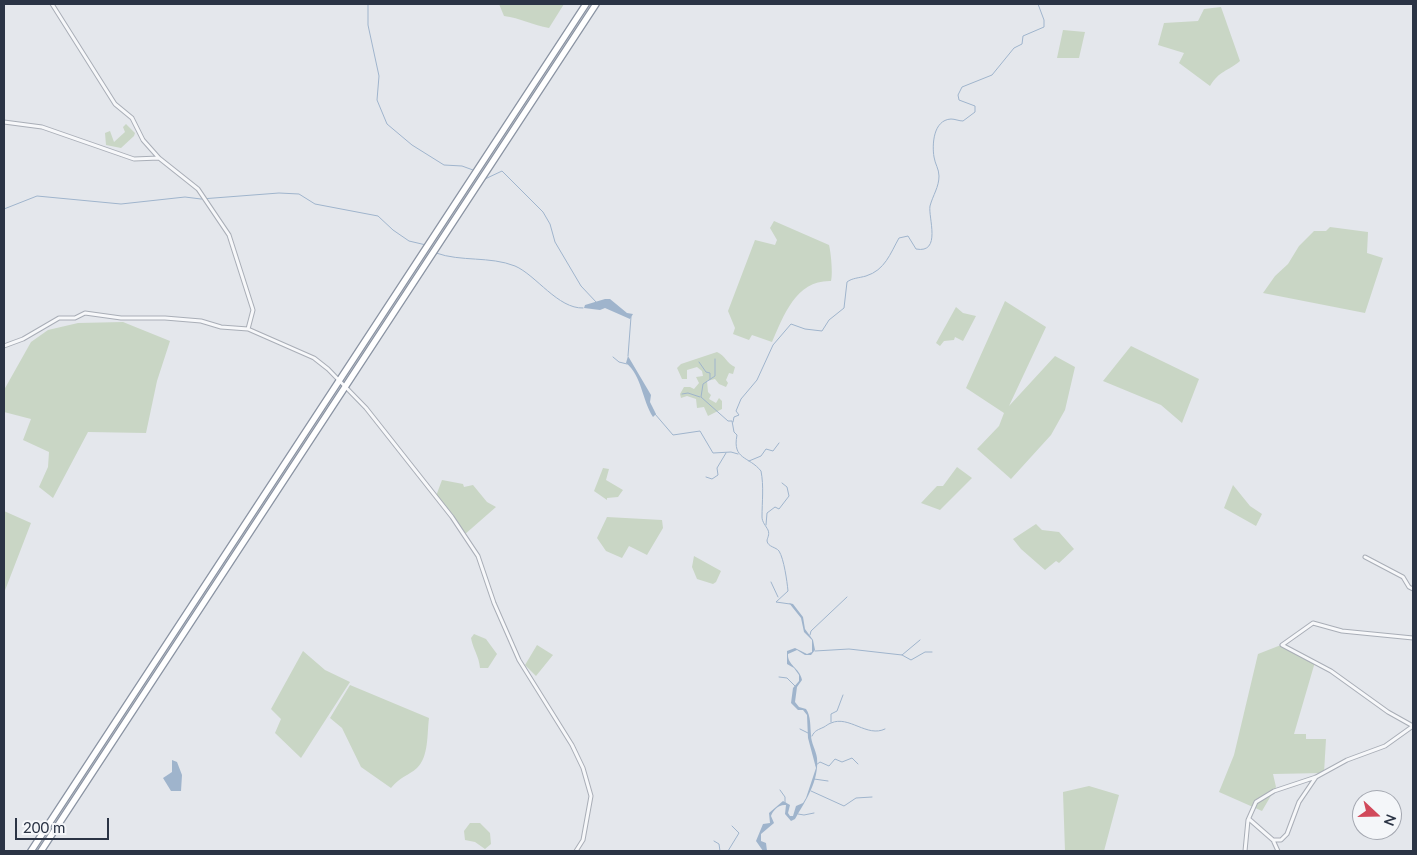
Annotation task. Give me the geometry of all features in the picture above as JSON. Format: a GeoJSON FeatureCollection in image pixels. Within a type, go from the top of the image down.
{"type":"FeatureCollection","features":[{"type":"Feature","properties":{"kind":"highway"},"geometry":{"type":"LineString","coordinates":[[31,851],[586,4]]}},
{"type":"Feature","properties":{"kind":"highway"},"geometry":{"type":"LineString","coordinates":[[41,851],[596,4]]}},
{"type":"Feature","properties":{"kind":"street"},"geometry":{"type":"LineString","coordinates":[[52,4],[115,104],[132,118],[143,140],[159,158],[198,189],[229,235],[253,310],[248,329]]}},
{"type":"Feature","properties":{"kind":"street"},"geometry":{"type":"LineString","coordinates":[[4,122],[42,128],[134,159],[159,158]]}},
{"type":"Feature","properties":{"kind":"street"},"geometry":{"type":"LineString","coordinates":[[4,346],[23,339],[55,318],[75,318],[85,314],[121,318],[201,321],[221,327],[248,329],[314,358],[339,380],[366,408],[436,496],[478,556],[494,603],[519,660],[572,744],[584,768],[591,796],[583,840],[576,851]]}},
{"type":"Feature","properties":{"kind":"street"},"geometry":{"type":"LineString","coordinates":[[1365,557],[1403,577],[1409,587],[1413,589]]}},
{"type":"Feature","properties":{"kind":"street"},"geometry":{"type":"LineString","coordinates":[[1245,851],[1249,820],[1256,802],[1274,791],[1316,777],[1347,760],[1385,746],[1413,726],[1388,712],[1360,690],[1323,666],[1282,645],[1314,623],[1359,634],[1413,638]]}},
{"type":"Feature","properties":{"kind":"street"},"geometry":{"type":"LineString","coordinates":[[1273,840],[1281,840],[1288,834],[1299,802],[1316,777]]}},
{"type":"Feature","properties":{"kind":"street"},"geometry":{"type":"LineString","coordinates":[[1249,820],[1273,840],[1278,851]]}},
{"type":"Feature","properties":{"kind":"green space"},"geometry":{"type":"Polygon","coordinates":[[[499,4],[564,4],[549,28],[504,16],[499,4]]]}},
{"type":"Feature","properties":{"kind":"green space"},"geometry":{"type":"Polygon","coordinates":[[[1221,7],[1240,61],[1220,74],[1210,86],[1179,63],[1184,53],[1158,45],[1164,23],[1198,21],[1204,9],[1221,7]]]}},
{"type":"Feature","properties":{"kind":"green space"},"geometry":{"type":"Polygon","coordinates":[[[1063,30],[1085,32],[1079,58],[1057,58],[1063,30]]]}},
{"type":"Feature","properties":{"kind":"green space"},"geometry":{"type":"Polygon","coordinates":[[[126,124],[135,133],[134,136],[121,148],[106,145],[105,133],[110,131],[114,142],[125,132],[123,127],[126,124]]]}},
{"type":"Feature","properties":{"kind":"green space"},"geometry":{"type":"Polygon","coordinates":[[[774,221],[829,245],[831,281],[819,282],[809,286],[800,293],[781,321],[772,342],[752,335],[749,340],[733,334],[735,328],[728,311],[755,240],[775,245],[777,240],[770,228],[774,221]]]}},
{"type":"Feature","properties":{"kind":"green space"},"geometry":{"type":"Polygon","coordinates":[[[1330,227],[1368,232],[1367,253],[1383,258],[1365,313],[1263,293],[1275,276],[1288,264],[1299,246],[1314,231],[1326,231],[1330,227]]]}},
{"type":"Feature","properties":{"kind":"green space"},"geometry":{"type":"Polygon","coordinates":[[[1005,301],[1046,327],[1009,406],[1055,356],[1075,367],[1065,410],[1051,435],[1011,479],[977,449],[999,426],[1004,413],[966,388],[1005,301]]]}},
{"type":"Feature","properties":{"kind":"green space"},"geometry":{"type":"Polygon","coordinates":[[[956,307],[963,313],[976,316],[963,341],[955,337],[954,340],[944,341],[940,346],[936,343],[956,307]]]}},
{"type":"Feature","properties":{"kind":"green space"},"geometry":{"type":"Polygon","coordinates":[[[123,322],[170,341],[157,381],[146,433],[88,432],[53,498],[39,487],[48,467],[49,452],[23,440],[31,419],[4,412],[4,390],[31,342],[48,330],[78,323],[123,322]]]}},
{"type":"Feature","properties":{"kind":"green space"},"geometry":{"type":"Polygon","coordinates":[[[1131,346],[1199,379],[1182,423],[1161,405],[1103,381],[1131,346]]]}},
{"type":"Feature","properties":{"kind":"green space"},"geometry":{"type":"Polygon","coordinates":[[[717,352],[735,367],[733,374],[729,373],[726,387],[719,384],[715,379],[707,381],[708,392],[711,395],[709,399],[716,403],[719,398],[722,401],[722,409],[708,416],[704,407],[697,408],[696,399],[687,396],[681,398],[680,394],[684,387],[694,389],[699,383],[696,377],[703,376],[702,371],[697,367],[687,370],[687,379],[682,379],[677,368],[681,364],[717,352]]]}},
{"type":"Feature","properties":{"kind":"green space"},"geometry":{"type":"Polygon","coordinates":[[[957,467],[972,478],[940,510],[921,503],[937,486],[943,486],[957,467]]]}},
{"type":"Feature","properties":{"kind":"green space"},"geometry":{"type":"Polygon","coordinates":[[[603,468],[609,469],[606,480],[623,490],[618,497],[607,498],[607,500],[594,491],[603,468]]]}},
{"type":"Feature","properties":{"kind":"green space"},"geometry":{"type":"Polygon","coordinates":[[[442,480],[463,484],[464,487],[473,485],[487,502],[496,507],[464,535],[436,496],[442,480]]]}},
{"type":"Feature","properties":{"kind":"green space"},"geometry":{"type":"Polygon","coordinates":[[[1233,485],[1250,506],[1262,514],[1256,526],[1224,508],[1233,485]]]}},
{"type":"Feature","properties":{"kind":"green space"},"geometry":{"type":"Polygon","coordinates":[[[4,511],[31,523],[4,593],[4,511]]]}},
{"type":"Feature","properties":{"kind":"green space"},"geometry":{"type":"Polygon","coordinates":[[[607,517],[662,520],[663,528],[647,555],[629,546],[622,558],[606,551],[597,538],[607,517]]]}},
{"type":"Feature","properties":{"kind":"green space"},"geometry":{"type":"Polygon","coordinates":[[[1036,524],[1042,530],[1059,532],[1074,549],[1059,563],[1056,561],[1045,570],[1021,549],[1013,539],[1036,524]]]}},
{"type":"Feature","properties":{"kind":"green space"},"geometry":{"type":"Polygon","coordinates":[[[694,556],[721,571],[716,582],[713,584],[697,579],[692,567],[694,556]]]}},
{"type":"Feature","properties":{"kind":"green space"},"geometry":{"type":"Polygon","coordinates":[[[474,634],[486,639],[497,654],[488,668],[480,668],[471,638],[474,634]]]}},
{"type":"Feature","properties":{"kind":"green space"},"geometry":{"type":"Polygon","coordinates":[[[537,645],[553,655],[536,676],[525,665],[537,645]]]}},
{"type":"Feature","properties":{"kind":"green space"},"geometry":{"type":"Polygon","coordinates":[[[1281,645],[1315,662],[1294,734],[1306,734],[1306,739],[1326,739],[1324,773],[1273,774],[1276,787],[1262,811],[1219,792],[1234,755],[1258,654],[1281,645]]]}},
{"type":"Feature","properties":{"kind":"green space"},"geometry":{"type":"Polygon","coordinates":[[[303,651],[325,670],[350,682],[301,758],[275,733],[281,719],[271,709],[303,651]]]}},
{"type":"Feature","properties":{"kind":"green space"},"geometry":{"type":"Polygon","coordinates":[[[350,685],[429,718],[424,758],[417,768],[391,788],[361,767],[342,728],[330,718],[350,685]]]}},
{"type":"Feature","properties":{"kind":"green space"},"geometry":{"type":"Polygon","coordinates":[[[1089,786],[1119,795],[1104,851],[1065,851],[1063,792],[1089,786]]]}},
{"type":"Feature","properties":{"kind":"green space"},"geometry":{"type":"Polygon","coordinates":[[[470,823],[480,823],[490,833],[491,844],[485,849],[475,842],[465,840],[464,831],[470,823]]]}},
{"type":"Feature","properties":{"kind":"water"},"geometry":{"type":"Polygon","coordinates":[[[610,299],[627,313],[633,314],[630,319],[605,308],[600,310],[584,308],[585,305],[610,299]]]}},
{"type":"Feature","properties":{"kind":"water"},"geometry":{"type":"Polygon","coordinates":[[[628,356],[651,395],[650,402],[656,414],[653,417],[639,381],[626,363],[628,356]]]}},
{"type":"Feature","properties":{"kind":"water"},"geometry":{"type":"Polygon","coordinates":[[[789,603],[793,604],[803,617],[805,629],[813,640],[815,650],[811,655],[805,655],[797,650],[788,654],[788,658],[801,676],[802,680],[797,687],[795,702],[799,707],[806,709],[809,715],[811,738],[817,758],[817,766],[811,790],[795,819],[791,821],[785,814],[786,805],[779,806],[773,812],[771,816],[774,823],[761,834],[761,841],[766,843],[767,851],[763,851],[756,841],[763,824],[770,823],[769,813],[783,801],[790,805],[788,813],[790,816],[793,816],[796,806],[803,803],[806,798],[816,768],[808,738],[807,715],[803,710],[798,710],[791,703],[793,688],[799,681],[799,675],[794,668],[787,664],[787,651],[795,648],[807,654],[812,652],[812,640],[804,632],[801,618],[789,603]]]}},
{"type":"Feature","properties":{"kind":"water"},"geometry":{"type":"Polygon","coordinates":[[[172,760],[177,762],[182,775],[181,791],[171,791],[163,778],[172,772],[172,760]]]}},
{"type":"Feature","properties":{"kind":"waterway"},"geometry":{"type":"LineString","coordinates":[[368,4],[368,25],[379,76],[377,100],[387,124],[412,145],[444,165],[462,166],[473,170]]}},
{"type":"Feature","properties":{"kind":"waterway"},"geometry":{"type":"LineString","coordinates":[[733,422],[734,417],[739,415],[736,411],[741,399],[757,380],[773,345],[791,324],[805,329],[822,331],[829,320],[844,308],[847,282],[878,270],[886,261],[899,238],[908,236],[916,249],[924,249],[929,246],[932,233],[930,206],[939,180],[933,152],[937,128],[945,120],[963,121],[975,112],[975,106],[959,100],[958,95],[962,87],[992,75],[1014,48],[1022,44],[1023,36],[1044,27],[1044,20],[1038,4]]}},
{"type":"Feature","properties":{"kind":"waterway"},"geometry":{"type":"LineString","coordinates":[[485,179],[502,171],[543,212],[550,224],[555,242],[581,286],[597,303]]}},
{"type":"Feature","properties":{"kind":"waterway"},"geometry":{"type":"LineString","coordinates":[[4,209],[37,196],[121,204],[185,197],[201,199],[279,193],[299,194],[315,204],[378,216],[409,241],[426,245]]}},
{"type":"Feature","properties":{"kind":"waterway"},"geometry":{"type":"LineString","coordinates":[[436,253],[446,256],[496,261],[515,266],[531,276],[556,298],[574,307],[583,308]]}},
{"type":"Feature","properties":{"kind":"waterway"},"geometry":{"type":"LineString","coordinates":[[628,356],[631,317]]}},
{"type":"Feature","properties":{"kind":"waterway"},"geometry":{"type":"LineString","coordinates":[[613,357],[619,362],[627,364]]}},
{"type":"Feature","properties":{"kind":"waterway"},"geometry":{"type":"LineString","coordinates":[[715,359],[715,376],[703,384],[701,397],[728,421],[732,421],[734,432],[737,435],[736,443],[739,453],[761,471],[763,488],[762,517],[769,532],[767,541],[781,555],[788,587],[788,591],[776,602],[790,604]]}},
{"type":"Feature","properties":{"kind":"waterway"},"geometry":{"type":"LineString","coordinates":[[699,362],[706,372],[710,373],[710,379]]}},
{"type":"Feature","properties":{"kind":"waterway"},"geometry":{"type":"LineString","coordinates":[[682,394],[688,393],[700,397]]}},
{"type":"Feature","properties":{"kind":"waterway"},"geometry":{"type":"LineString","coordinates":[[655,414],[673,435],[700,431],[713,453],[731,452],[738,454]]}},
{"type":"Feature","properties":{"kind":"waterway"},"geometry":{"type":"LineString","coordinates":[[749,461],[761,456],[766,449],[773,451],[779,443]]}},
{"type":"Feature","properties":{"kind":"waterway"},"geometry":{"type":"LineString","coordinates":[[706,477],[712,479],[718,475],[717,468],[726,453]]}},
{"type":"Feature","properties":{"kind":"waterway"},"geometry":{"type":"LineString","coordinates":[[766,525],[767,513],[775,507],[779,509],[789,496],[787,487],[782,483]]}},
{"type":"Feature","properties":{"kind":"waterway"},"geometry":{"type":"LineString","coordinates":[[771,582],[778,597]]}},
{"type":"Feature","properties":{"kind":"waterway"},"geometry":{"type":"LineString","coordinates":[[810,635],[811,631],[847,597]]}},
{"type":"Feature","properties":{"kind":"waterway"},"geometry":{"type":"LineString","coordinates":[[815,651],[849,649],[902,655],[920,640]]}},
{"type":"Feature","properties":{"kind":"waterway"},"geometry":{"type":"LineString","coordinates":[[902,655],[911,660],[925,652],[932,652]]}},
{"type":"Feature","properties":{"kind":"waterway"},"geometry":{"type":"LineString","coordinates":[[779,677],[787,678],[795,686]]}},
{"type":"Feature","properties":{"kind":"waterway"},"geometry":{"type":"LineString","coordinates":[[831,722],[831,714],[837,711],[843,695]]}},
{"type":"Feature","properties":{"kind":"waterway"},"geometry":{"type":"LineString","coordinates":[[812,736],[817,730],[838,721],[872,731],[885,729]]}},
{"type":"Feature","properties":{"kind":"waterway"},"geometry":{"type":"LineString","coordinates":[[800,729],[810,734]]}},
{"type":"Feature","properties":{"kind":"waterway"},"geometry":{"type":"LineString","coordinates":[[816,765],[820,762],[829,766],[835,759],[842,762],[852,758],[858,764]]}},
{"type":"Feature","properties":{"kind":"waterway"},"geometry":{"type":"LineString","coordinates":[[814,779],[828,781]]}},
{"type":"Feature","properties":{"kind":"waterway"},"geometry":{"type":"LineString","coordinates":[[780,790],[785,797],[785,803]]}},
{"type":"Feature","properties":{"kind":"waterway"},"geometry":{"type":"LineString","coordinates":[[811,791],[844,806],[856,798],[872,797]]}},
{"type":"Feature","properties":{"kind":"waterway"},"geometry":{"type":"LineString","coordinates":[[798,814],[814,813]]}},
{"type":"Feature","properties":{"kind":"waterway"},"geometry":{"type":"LineString","coordinates":[[728,851],[739,833],[732,826]]}},
{"type":"Feature","properties":{"kind":"waterway"},"geometry":{"type":"LineString","coordinates":[[714,841],[719,844],[720,851]]}}]}
